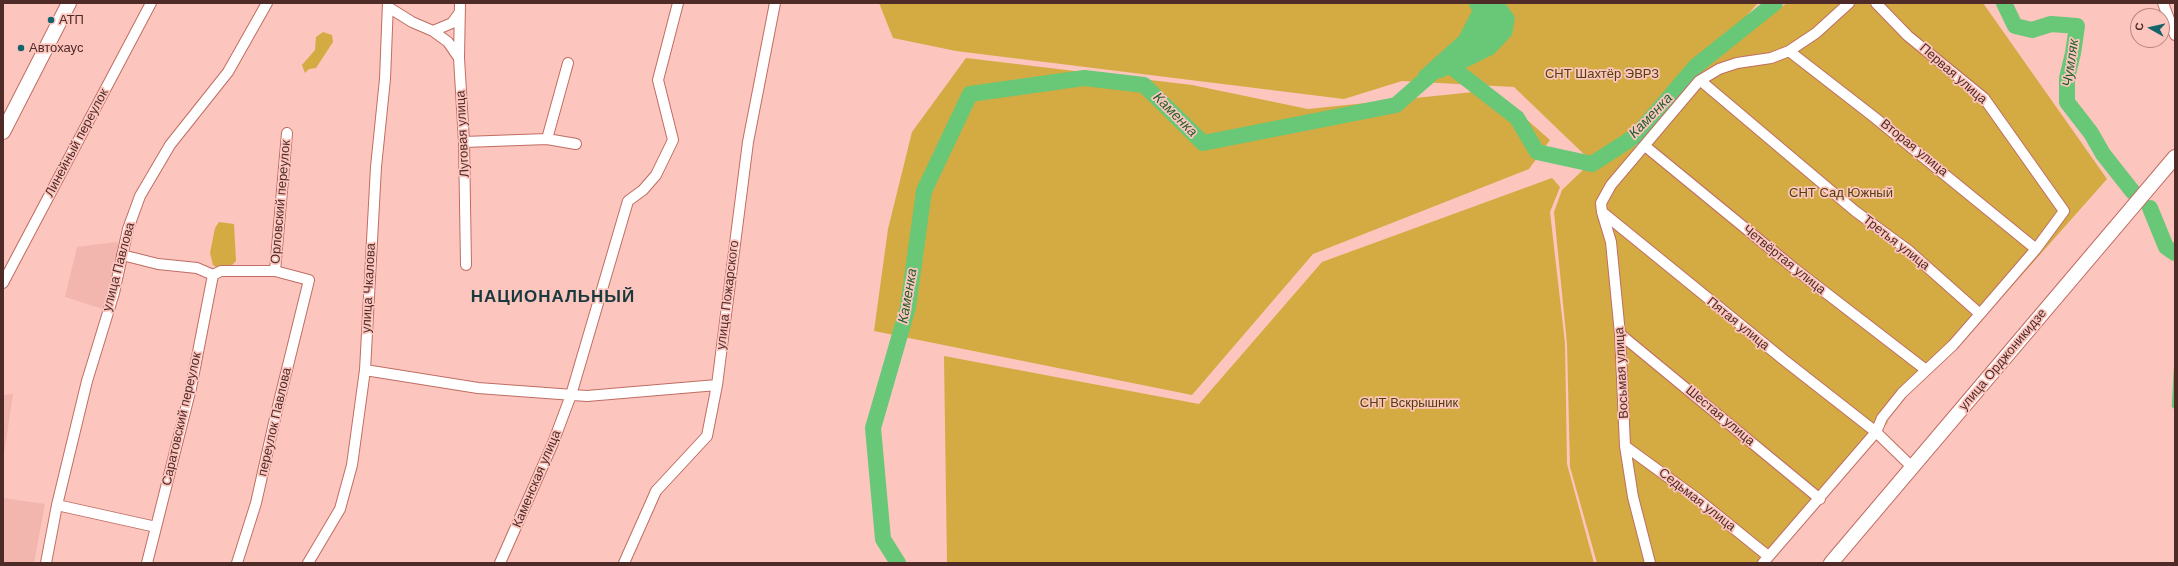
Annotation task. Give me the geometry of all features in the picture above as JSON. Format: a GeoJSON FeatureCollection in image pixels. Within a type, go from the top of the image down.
{"type":"FeatureCollection","features":[{"type":"Feature","properties":{"kind":"main road"},"geometry":{"type":"LineString","coordinates":[[3,132],[69,3]]}},
{"type":"Feature","properties":{"kind":"main road","name":"улица Орджоникидзе"},"geometry":{"type":"LineString","coordinates":[[1830,563],[2175,157]]}},
{"type":"Feature","properties":{"kind":"street","name":"Линейный переулок"},"geometry":{"type":"LineString","coordinates":[[3,283],[151,3]]}},
{"type":"Feature","properties":{"kind":"street","name":"улица Павлова"},"geometry":{"type":"LineString","coordinates":[[46,563],[57,505],[87,381],[114,293],[128,229],[140,196],[170,145],[228,72],[267,3]]}},
{"type":"Feature","properties":{"kind":"street","name":"Каменская улица"},"geometry":{"type":"LineString","coordinates":[[500,563],[553,443],[572,395],[628,201],[643,190],[656,175],[673,140],[658,80],[678,3]]}},
{"type":"Feature","properties":{"kind":"street","name":"улица Пожарского"},"geometry":{"type":"LineString","coordinates":[[624,563],[656,491],[707,436],[718,385],[748,142],[775,3]]}},
{"type":"Feature","properties":{"kind":"street","name":"Восьмая улица"},"geometry":{"type":"LineString","coordinates":[[1650,563],[1633,497],[1626,446],[1620,334],[1611,242],[1602,212],[1601,203],[1611,185],[1701,80],[1719,69],[1737,63],[1771,58],[1789,51],[1816,33],[1849,3]]}},
{"type":"Feature","properties":{"kind":"street","name":"Первая улица"},"geometry":{"type":"LineString","coordinates":[[1876,3],[1908,36],[1984,98],[2064,211],[2036,249]]}},
{"type":"Feature","properties":{"kind":"street"},"geometry":{"type":"LineString","coordinates":[[2163,3],[2175,35]]}},
{"type":"Feature","properties":{"kind":"street"},"geometry":{"type":"LineString","coordinates":[[388,5],[412,22],[433,31],[448,42],[459,58]]}},
{"type":"Feature","properties":{"kind":"street","name":"улица Чкалова"},"geometry":{"type":"LineString","coordinates":[[308,563],[340,509],[352,465],[365,370],[376,167],[385,79],[388,5]]}},
{"type":"Feature","properties":{"kind":"street"},"geometry":{"type":"LineString","coordinates":[[433,31],[452,23],[460,8]]}},
{"type":"Feature","properties":{"kind":"street","name":"Луговая улица"},"geometry":{"type":"LineString","coordinates":[[460,8],[459,58],[464,142],[466,265]]}},
{"type":"Feature","properties":{"kind":"street","name":"Вторая улица"},"geometry":{"type":"LineString","coordinates":[[1789,51],[1869,112],[2036,249]]}},
{"type":"Feature","properties":{"kind":"street"},"geometry":{"type":"LineString","coordinates":[[547,140],[568,63]]}},
{"type":"Feature","properties":{"kind":"street","name":"Третья улица"},"geometry":{"type":"LineString","coordinates":[[1701,80],[1855,211],[1908,250],[1980,314]]}},
{"type":"Feature","properties":{"kind":"street","name":"Орловский переулок"},"geometry":{"type":"LineString","coordinates":[[275,271],[288,133]]}},
{"type":"Feature","properties":{"kind":"street"},"geometry":{"type":"LineString","coordinates":[[464,142],[547,140],[576,144]]}},
{"type":"Feature","properties":{"kind":"street","name":"Четвёртая улица"},"geometry":{"type":"LineString","coordinates":[[1645,146],[1795,269],[1926,370]]}},
{"type":"Feature","properties":{"kind":"street","name":"Пятая улица"},"geometry":{"type":"LineString","coordinates":[[1602,212],[1740,326],[1876,432],[1912,467]]}},
{"type":"Feature","properties":{"kind":"street"},"geometry":{"type":"LineString","coordinates":[[1765,560],[1820,499],[1876,432],[1882,418],[1902,393],[1953,345],[2036,249]]}},
{"type":"Feature","properties":{"kind":"street"},"geometry":{"type":"LineString","coordinates":[[122,255],[158,264],[197,268],[213,275],[221,271],[275,271]]}},
{"type":"Feature","properties":{"kind":"street","name":"переулок Павлова"},"geometry":{"type":"LineString","coordinates":[[236,563],[256,503],[309,280],[275,271]]}},
{"type":"Feature","properties":{"kind":"street","name":"Саратовский переулок"},"geometry":{"type":"LineString","coordinates":[[147,563],[191,388],[213,275]]}},
{"type":"Feature","properties":{"kind":"street","name":"Шестая улица"},"geometry":{"type":"LineString","coordinates":[[1620,334],[1820,499]]}},
{"type":"Feature","properties":{"kind":"street"},"geometry":{"type":"LineString","coordinates":[[365,370],[478,388],[587,396],[718,385]]}},
{"type":"Feature","properties":{"kind":"street","name":"Седьмая улица"},"geometry":{"type":"LineString","coordinates":[[1626,446],[1695,497],[1765,560]]}},
{"type":"Feature","properties":{"kind":"street"},"geometry":{"type":"LineString","coordinates":[[57,505],[156,527]]}},
{"type":"Feature","properties":{"kind":"shaded area"},"geometry":{"type":"Polygon","coordinates":[[[1468,3],[1505,3],[1515,17],[1512,35],[1494,54],[1472,65],[1441,78],[1421,78],[1418,73],[1459,36],[1472,11],[1468,3]]]}},
{"type":"Feature","properties":{"kind":"shaded area"},"geometry":{"type":"Polygon","coordinates":[[[116,242],[120,246],[103,309],[65,297],[77,247],[116,242]]]}},
{"type":"Feature","properties":{"kind":"shaded area"},"geometry":{"type":"Polygon","coordinates":[[[13,394],[3,461],[3,395],[13,394]]]}},
{"type":"Feature","properties":{"kind":"shaded area"},"geometry":{"type":"Polygon","coordinates":[[[3,498],[45,504],[34,563],[3,563],[3,498]]]}},
{"type":"Feature","properties":{"kind":"green space","name":"СНТ Шахтёр ЭВРЗ"},"geometry":{"type":"Polygon","coordinates":[[[879,3],[1758,3],[1635,143],[1591,161],[1514,87],[1402,81],[1344,99],[956,51],[893,38],[879,3]]]}},
{"type":"Feature","properties":{"kind":"green space","name":"СНТ Сад Южный"},"geometry":{"type":"Polygon","coordinates":[[[1787,3],[1983,3],[2107,179],[1990,311],[1984,313],[1885,419],[1888,422],[1771,563],[1597,563],[1570,467],[1567,344],[1554,212],[1562,190],[1587,166],[1637,145],[1717,53],[1787,3]]]}},
{"type":"Feature","properties":{"kind":"green space"},"geometry":{"type":"Polygon","coordinates":[[[323,32],[332,35],[333,42],[316,68],[309,69],[305,73],[302,65],[315,50],[316,37],[323,32]]]}},
{"type":"Feature","properties":{"kind":"green space"},"geometry":{"type":"Polygon","coordinates":[[[966,58],[1192,85],[1308,109],[1493,90],[1550,140],[1529,169],[1313,254],[1192,395],[874,331],[888,229],[912,132],[966,58]]]}},
{"type":"Feature","properties":{"kind":"green space","name":"СНТ Вскрышник"},"geometry":{"type":"Polygon","coordinates":[[[1552,178],[1560,187],[1550,212],[1565,343],[1567,464],[1594,563],[947,563],[944,356],[1199,404],[1322,262],[1552,178]]]}},
{"type":"Feature","properties":{"kind":"green space"},"geometry":{"type":"Polygon","coordinates":[[[219,222],[234,224],[236,261],[230,267],[216,267],[213,265],[210,253],[215,228],[219,222]]]}},
{"type":"Feature","properties":{"kind":"waterway","name":"Каменка"},"geometry":{"type":"LineString","coordinates":[[898,563],[883,539],[873,428],[908,307],[924,191],[970,94],[1084,78],[1144,85],[1203,143],[1396,105],[1445,62],[1517,118],[1537,152],[1592,164],[1637,135],[1696,66],[1775,3]]}},
{"type":"Feature","properties":{"kind":"waterway","name":"Чумляк"},"geometry":{"type":"LineString","coordinates":[[2004,3],[2015,26],[2032,30],[2051,24],[2077,26],[2067,78],[2067,102],[2091,133],[2103,154],[2133,192]]}},
{"type":"Feature","properties":{"kind":"waterway","name":"Чумляк"},"geometry":{"type":"LineString","coordinates":[[2150,208],[2166,247],[2175,253]]}},
{"type":"Feature","properties":{"kind":"waterway"},"geometry":{"type":"LineString","coordinates":[[2175,369],[2173,406],[2175,408]]}},
{"type":"Feature","properties":{"kind":"place","name":"АТП"},"geometry":{"type":"Point","coordinates":[51,20]}},
{"type":"Feature","properties":{"kind":"place","name":"Автохаус"},"geometry":{"type":"Point","coordinates":[21,48]}},
{"type":"Feature","properties":{"kind":"district","name":"НАЦИОНАЛЬНЫЙ"},"geometry":{"type":"Point","coordinates":[553,297]}}]}
